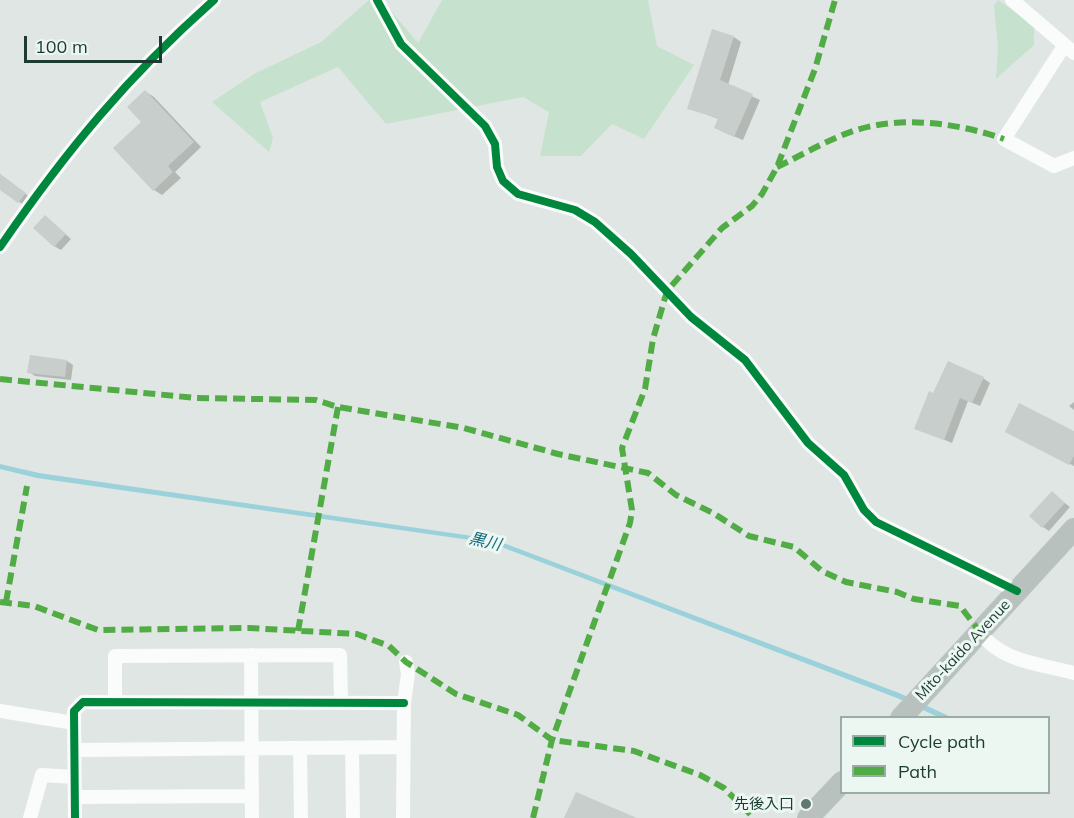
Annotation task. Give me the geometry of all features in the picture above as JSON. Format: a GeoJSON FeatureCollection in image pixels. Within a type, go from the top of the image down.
{"type":"FeatureCollection","features":[{"type":"Feature","properties":{"kind":"highway","name":"Mito-kaido Avenue"},"geometry":{"type":"LineString","coordinates":[[909,709],[1074,529]]}},
{"type":"Feature","properties":{"kind":"highway"},"geometry":{"type":"LineString","coordinates":[[808,818],[840,784]]}},
{"type":"Feature","properties":{"kind":"street"},"geometry":{"type":"LineString","coordinates":[[0,247],[44,183],[97,116],[136,73],[214,0]]}},
{"type":"Feature","properties":{"kind":"street"},"geometry":{"type":"LineString","coordinates":[[377,0],[395,35],[412,57],[485,126],[495,144],[500,176],[514,192],[575,210],[596,222],[631,254],[691,317],[745,360],[808,443],[844,476],[864,510],[876,522],[1017,591]]}},
{"type":"Feature","properties":{"kind":"street"},"geometry":{"type":"LineString","coordinates":[[1012,0],[1069,49],[1004,140],[1054,166],[1074,158]]}},
{"type":"Feature","properties":{"kind":"street"},"geometry":{"type":"LineString","coordinates":[[980,632],[991,646],[1005,654],[1074,673]]}},
{"type":"Feature","properties":{"kind":"street"},"geometry":{"type":"LineString","coordinates":[[116,702],[115,656],[251,655],[340,656],[341,701]]}},
{"type":"Feature","properties":{"kind":"street"},"geometry":{"type":"LineString","coordinates":[[251,655],[252,818]]}},
{"type":"Feature","properties":{"kind":"street"},"geometry":{"type":"LineString","coordinates":[[403,818],[404,703],[408,674],[406,662]]}},
{"type":"Feature","properties":{"kind":"street"},"geometry":{"type":"LineString","coordinates":[[75,818],[74,711],[83,702],[341,701],[404,703]]}},
{"type":"Feature","properties":{"kind":"street"},"geometry":{"type":"LineString","coordinates":[[0,711],[74,723]]}},
{"type":"Feature","properties":{"kind":"street"},"geometry":{"type":"LineString","coordinates":[[74,750],[403,747]]}},
{"type":"Feature","properties":{"kind":"street"},"geometry":{"type":"LineString","coordinates":[[300,748],[301,818]]}},
{"type":"Feature","properties":{"kind":"street"},"geometry":{"type":"LineString","coordinates":[[352,748],[353,818]]}},
{"type":"Feature","properties":{"kind":"street"},"geometry":{"type":"LineString","coordinates":[[30,818],[42,775],[74,777]]}},
{"type":"Feature","properties":{"kind":"street"},"geometry":{"type":"LineString","coordinates":[[75,797],[251,796]]}},
{"type":"Feature","properties":{"kind":"green space"},"geometry":{"type":"Polygon","coordinates":[[[369,0],[382,0],[418,43],[442,0],[648,0],[657,46],[694,65],[644,139],[612,124],[581,156],[540,156],[549,112],[523,97],[386,124],[338,67],[260,102],[273,138],[269,152],[212,102],[254,74],[321,42],[369,0]]]}},
{"type":"Feature","properties":{"kind":"green space"},"geometry":{"type":"Polygon","coordinates":[[[998,0],[1034,25],[1034,45],[996,79],[998,48],[994,6],[998,0]]]}},
{"type":"Feature","properties":{"kind":"water","name":"黒川"},"geometry":{"type":"Polygon","coordinates":[[[0,464],[39,473],[493,539],[899,693],[949,716],[936,716],[897,698],[491,543],[37,478],[0,469],[0,464]]]}},
{"type":"Feature","properties":{"kind":"building"},"geometry":{"type":"Polygon","coordinates":[[[712,29],[734,36],[720,80],[753,94],[734,137],[714,128],[718,118],[687,109],[712,29]]]}},
{"type":"Feature","properties":{"kind":"building"},"geometry":{"type":"Polygon","coordinates":[[[145,90],[194,142],[168,166],[173,172],[153,191],[113,148],[141,122],[127,107],[145,90]]]}},
{"type":"Feature","properties":{"kind":"building"},"geometry":{"type":"Polygon","coordinates":[[[0,174],[26,193],[18,203],[0,190],[0,174]]]}},
{"type":"Feature","properties":{"kind":"building"},"geometry":{"type":"Polygon","coordinates":[[[45,215],[66,234],[54,247],[33,228],[45,215]]]}},
{"type":"Feature","properties":{"kind":"building"},"geometry":{"type":"Polygon","coordinates":[[[30,355],[67,360],[65,377],[27,373],[30,355]]]}},
{"type":"Feature","properties":{"kind":"building"},"geometry":{"type":"Polygon","coordinates":[[[948,361],[984,377],[972,403],[960,398],[944,440],[914,429],[929,391],[933,393],[948,361]]]}},
{"type":"Feature","properties":{"kind":"building"},"geometry":{"type":"Polygon","coordinates":[[[1019,403],[1074,431],[1074,456],[1069,465],[1005,432],[1019,403]]]}},
{"type":"Feature","properties":{"kind":"building"},"geometry":{"type":"Polygon","coordinates":[[[1052,491],[1065,503],[1042,528],[1029,516],[1052,491]]]}},
{"type":"Feature","properties":{"kind":"building"},"geometry":{"type":"Polygon","coordinates":[[[576,792],[637,818],[564,818],[576,792]]]}},
{"type":"Feature","properties":{"kind":"marked path"},"geometry":{"type":"LineString","coordinates":[[533,818],[552,740],[630,523],[632,510],[622,448],[645,389],[653,339],[667,291],[722,228],[752,206],[762,194],[777,167],[815,69],[835,0]]}},
{"type":"Feature","properties":{"kind":"marked path"},"geometry":{"type":"LineString","coordinates":[[777,167],[853,131],[890,123],[949,125],[1004,139]]}},
{"type":"Feature","properties":{"kind":"marked path"},"geometry":{"type":"LineString","coordinates":[[0,379],[196,398],[316,400],[338,407],[464,428],[558,454],[648,473],[676,495],[713,513],[749,536],[794,547],[822,571],[846,582],[897,592],[914,599],[960,606],[980,632]]}},
{"type":"Feature","properties":{"kind":"marked path"},"geometry":{"type":"LineString","coordinates":[[298,631],[338,407]]}},
{"type":"Feature","properties":{"kind":"marked path"},"geometry":{"type":"LineString","coordinates":[[6,602],[27,486]]}},
{"type":"Feature","properties":{"kind":"marked path"},"geometry":{"type":"LineString","coordinates":[[0,602],[34,606],[98,630],[249,628],[357,634],[389,646],[406,662],[456,694],[518,715],[552,740],[634,751],[700,775],[724,788],[754,818]]}},
{"type":"Feature","properties":{"kind":"cycle path"},"geometry":{"type":"LineString","coordinates":[[0,247],[49,179],[99,116],[153,58],[214,0]]}},
{"type":"Feature","properties":{"kind":"cycle path"},"geometry":{"type":"LineString","coordinates":[[377,0],[401,44],[485,126],[495,144],[497,167],[503,181],[518,194],[575,210],[595,222],[631,254],[691,317],[745,360],[808,443],[844,475],[864,510],[876,522],[1017,591]]}},
{"type":"Feature","properties":{"kind":"cycle path"},"geometry":{"type":"LineString","coordinates":[[75,818],[74,711],[83,702],[404,703]]}},
{"type":"Feature","properties":{"kind":"place","name":"先後入口"},"geometry":{"type":"Point","coordinates":[806,804]}}]}
